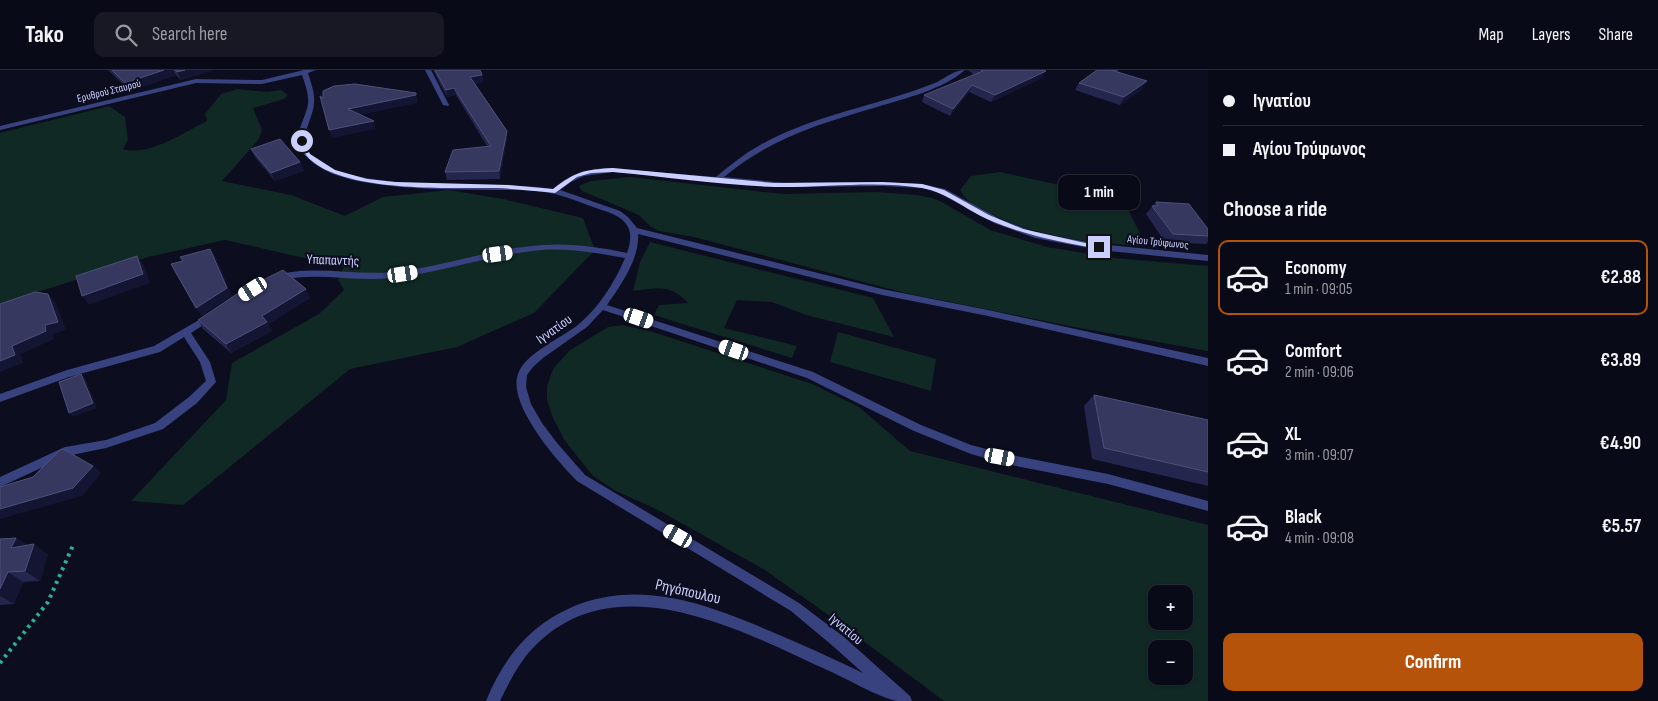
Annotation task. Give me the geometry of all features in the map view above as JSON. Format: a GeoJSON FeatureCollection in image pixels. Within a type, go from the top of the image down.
{"type":"FeatureCollection","features":[{"type":"Feature","properties":{"kind":"street"},"geometry":{"type":"LineString","coordinates":[[428,70],[446,105]]}},
{"type":"Feature","properties":{"kind":"street"},"geometry":{"type":"LineString","coordinates":[[718,179],[737,163],[780,136],[919,91],[940,83],[962,70]]}},
{"type":"Feature","properties":{"kind":"street"},"geometry":{"type":"LineString","coordinates":[[1100,70],[1116,70]]}},
{"type":"Feature","properties":{"kind":"street"},"geometry":{"type":"LineString","coordinates":[[309,71],[311,106],[303,132],[302,146],[314,161],[333,172],[367,181],[395,184],[502,186],[555,191],[616,213],[626,219],[633,230],[882,292],[988,313],[1208,362]]}},
{"type":"Feature","properties":{"kind":"street","name":"Ερυθρού Σταυρού"},"geometry":{"type":"LineString","coordinates":[[0,128],[196,81],[211,79],[269,81],[309,71]]}},
{"type":"Feature","properties":{"kind":"street"},"geometry":{"type":"LineString","coordinates":[[224,72],[229,80]]}},
{"type":"Feature","properties":{"kind":"street","name":"Αγίου Τρύφωνος"},"geometry":{"type":"LineString","coordinates":[[555,191],[574,176],[596,170],[634,171],[786,185],[882,184],[922,186],[942,191],[997,221],[1035,235],[1099,247],[1208,258]]}},
{"type":"Feature","properties":{"kind":"street","name":"Ιγνατίου"},"geometry":{"type":"LineString","coordinates":[[633,230],[634,241],[630,256],[616,285],[601,306],[579,329],[536,358],[528,366],[521,380],[521,395],[526,408],[560,458],[581,478],[795,607],[839,642],[904,700]]}},
{"type":"Feature","properties":{"kind":"street","name":"Υπαπαντής"},"geometry":{"type":"LineString","coordinates":[[265,282],[286,274],[312,272],[392,275],[498,254],[564,247],[630,256]]}},
{"type":"Feature","properties":{"kind":"street"},"geometry":{"type":"LineString","coordinates":[[601,306],[810,375],[842,388],[918,428],[955,444],[1000,457],[1096,476],[1208,506]]}},
{"type":"Feature","properties":{"kind":"street"},"geometry":{"type":"LineString","coordinates":[[0,398],[67,374],[157,349],[186,333],[221,309]]}},
{"type":"Feature","properties":{"kind":"street"},"geometry":{"type":"LineString","coordinates":[[0,482],[65,452],[106,444],[159,426],[193,400],[211,382],[209,368],[203,356],[186,333]]}},
{"type":"Feature","properties":{"kind":"street","name":"Ρηγόπουλου"},"geometry":{"type":"LineString","coordinates":[[492,701],[519,655],[542,631],[568,614],[586,608],[614,602],[643,600],[664,601],[723,618],[819,659],[904,700]]}},
{"type":"Feature","properties":{"kind":"path"},"geometry":{"type":"LineString","coordinates":[[0,663],[48,602],[74,543]]}},
{"type":"Feature","properties":{"kind":"green space"},"geometry":{"type":"Polygon","coordinates":[[[237,89],[267,92],[281,90],[288,95],[284,99],[253,108],[262,130],[259,139],[222,181],[291,195],[345,216],[383,197],[448,190],[503,199],[583,218],[595,250],[534,313],[457,347],[350,369],[183,505],[131,501],[226,400],[232,363],[319,314],[344,290],[338,280],[344,267],[225,240],[148,257],[0,304],[0,133],[109,106],[125,117],[128,140],[123,149],[133,151],[144,150],[166,142],[207,121],[205,114],[221,94],[237,89]]]}},
{"type":"Feature","properties":{"kind":"green space"},"geometry":{"type":"Polygon","coordinates":[[[1000,172],[1123,199],[1146,246],[1084,241],[1043,233],[1004,220],[975,205],[965,198],[960,190],[971,176],[1000,172]]]}},
{"type":"Feature","properties":{"kind":"green space"},"geometry":{"type":"Polygon","coordinates":[[[630,177],[783,194],[876,192],[917,195],[942,202],[990,230],[1047,247],[1114,258],[1208,266],[1208,351],[905,293],[694,237],[659,231],[651,227],[639,215],[582,191],[579,186],[591,181],[630,177]]]}},
{"type":"Feature","properties":{"kind":"green space"},"geometry":{"type":"Polygon","coordinates":[[[650,242],[873,298],[894,337],[806,315],[772,302],[737,300],[724,328],[797,346],[792,358],[654,315],[659,305],[688,303],[675,292],[663,288],[633,291],[640,262],[650,242]]]}},
{"type":"Feature","properties":{"kind":"green space"},"geometry":{"type":"Polygon","coordinates":[[[623,325],[653,332],[812,384],[859,407],[910,451],[1208,525],[1208,701],[944,701],[765,570],[658,510],[616,491],[593,476],[565,441],[553,418],[547,400],[547,386],[553,369],[569,351],[608,327],[623,325]]]}},
{"type":"Feature","properties":{"kind":"green space"},"geometry":{"type":"Polygon","coordinates":[[[838,332],[936,359],[931,391],[830,362],[838,332]]]}},
{"type":"Feature","properties":{"kind":"building"},"geometry":{"type":"Polygon","coordinates":[[[112,70],[164,70],[125,83],[112,70]]]}},
{"type":"Feature","properties":{"kind":"building"},"geometry":{"type":"Polygon","coordinates":[[[435,70],[480,70],[482,75],[470,77],[507,131],[499,171],[445,172],[453,150],[491,146],[454,88],[446,90],[435,70]]]}},
{"type":"Feature","properties":{"kind":"building"},"geometry":{"type":"Polygon","coordinates":[[[981,70],[1046,71],[995,95],[972,85],[953,109],[924,95],[983,71],[981,70]]]}},
{"type":"Feature","properties":{"kind":"building"},"geometry":{"type":"Polygon","coordinates":[[[1097,70],[1111,70],[1147,81],[1124,97],[1079,83],[1097,70]]]}},
{"type":"Feature","properties":{"kind":"building"},"geometry":{"type":"Polygon","coordinates":[[[355,84],[416,93],[416,95],[348,109],[374,121],[329,130],[320,96],[323,98],[323,91],[334,86],[355,84]]]}},
{"type":"Feature","properties":{"kind":"building"},"geometry":{"type":"Polygon","coordinates":[[[280,139],[300,162],[271,173],[251,149],[280,139]]]}},
{"type":"Feature","properties":{"kind":"building"},"geometry":{"type":"Polygon","coordinates":[[[1156,202],[1189,204],[1208,229],[1208,236],[1173,234],[1152,206],[1158,206],[1156,202]]]}},
{"type":"Feature","properties":{"kind":"building"},"geometry":{"type":"Polygon","coordinates":[[[210,249],[227,288],[196,308],[171,264],[183,261],[180,257],[210,249]]]}},
{"type":"Feature","properties":{"kind":"building"},"geometry":{"type":"Polygon","coordinates":[[[137,256],[143,274],[82,296],[76,276],[137,256]]]}},
{"type":"Feature","properties":{"kind":"building"},"geometry":{"type":"Polygon","coordinates":[[[283,270],[306,289],[262,316],[267,322],[226,344],[198,320],[243,290],[283,270]]]}},
{"type":"Feature","properties":{"kind":"building"},"geometry":{"type":"Polygon","coordinates":[[[35,292],[48,294],[58,322],[45,325],[46,331],[12,346],[15,355],[0,361],[0,304],[35,292]]]}},
{"type":"Feature","properties":{"kind":"building"},"geometry":{"type":"Polygon","coordinates":[[[81,374],[93,403],[69,413],[59,382],[81,374]]]}},
{"type":"Feature","properties":{"kind":"building"},"geometry":{"type":"Polygon","coordinates":[[[1094,395],[1208,420],[1208,472],[1104,448],[1094,395]]]}},
{"type":"Feature","properties":{"kind":"building"},"geometry":{"type":"Polygon","coordinates":[[[63,449],[93,466],[73,488],[0,509],[0,487],[33,477],[63,449]]]}},
{"type":"Feature","properties":{"kind":"building"},"geometry":{"type":"Polygon","coordinates":[[[16,538],[11,548],[34,544],[25,571],[8,572],[0,589],[0,539],[16,538]]]}},
{"type":"Feature","properties":{"kind":"route"},"geometry":{"type":"LineString","coordinates":[[302,141],[302,146],[308,155],[321,166],[333,172],[367,181],[395,184],[509,187],[555,191],[574,176],[591,171],[613,170],[643,171],[774,185],[882,184],[922,186],[942,191],[987,216],[1020,230],[1066,242],[1099,247]]}}]}
